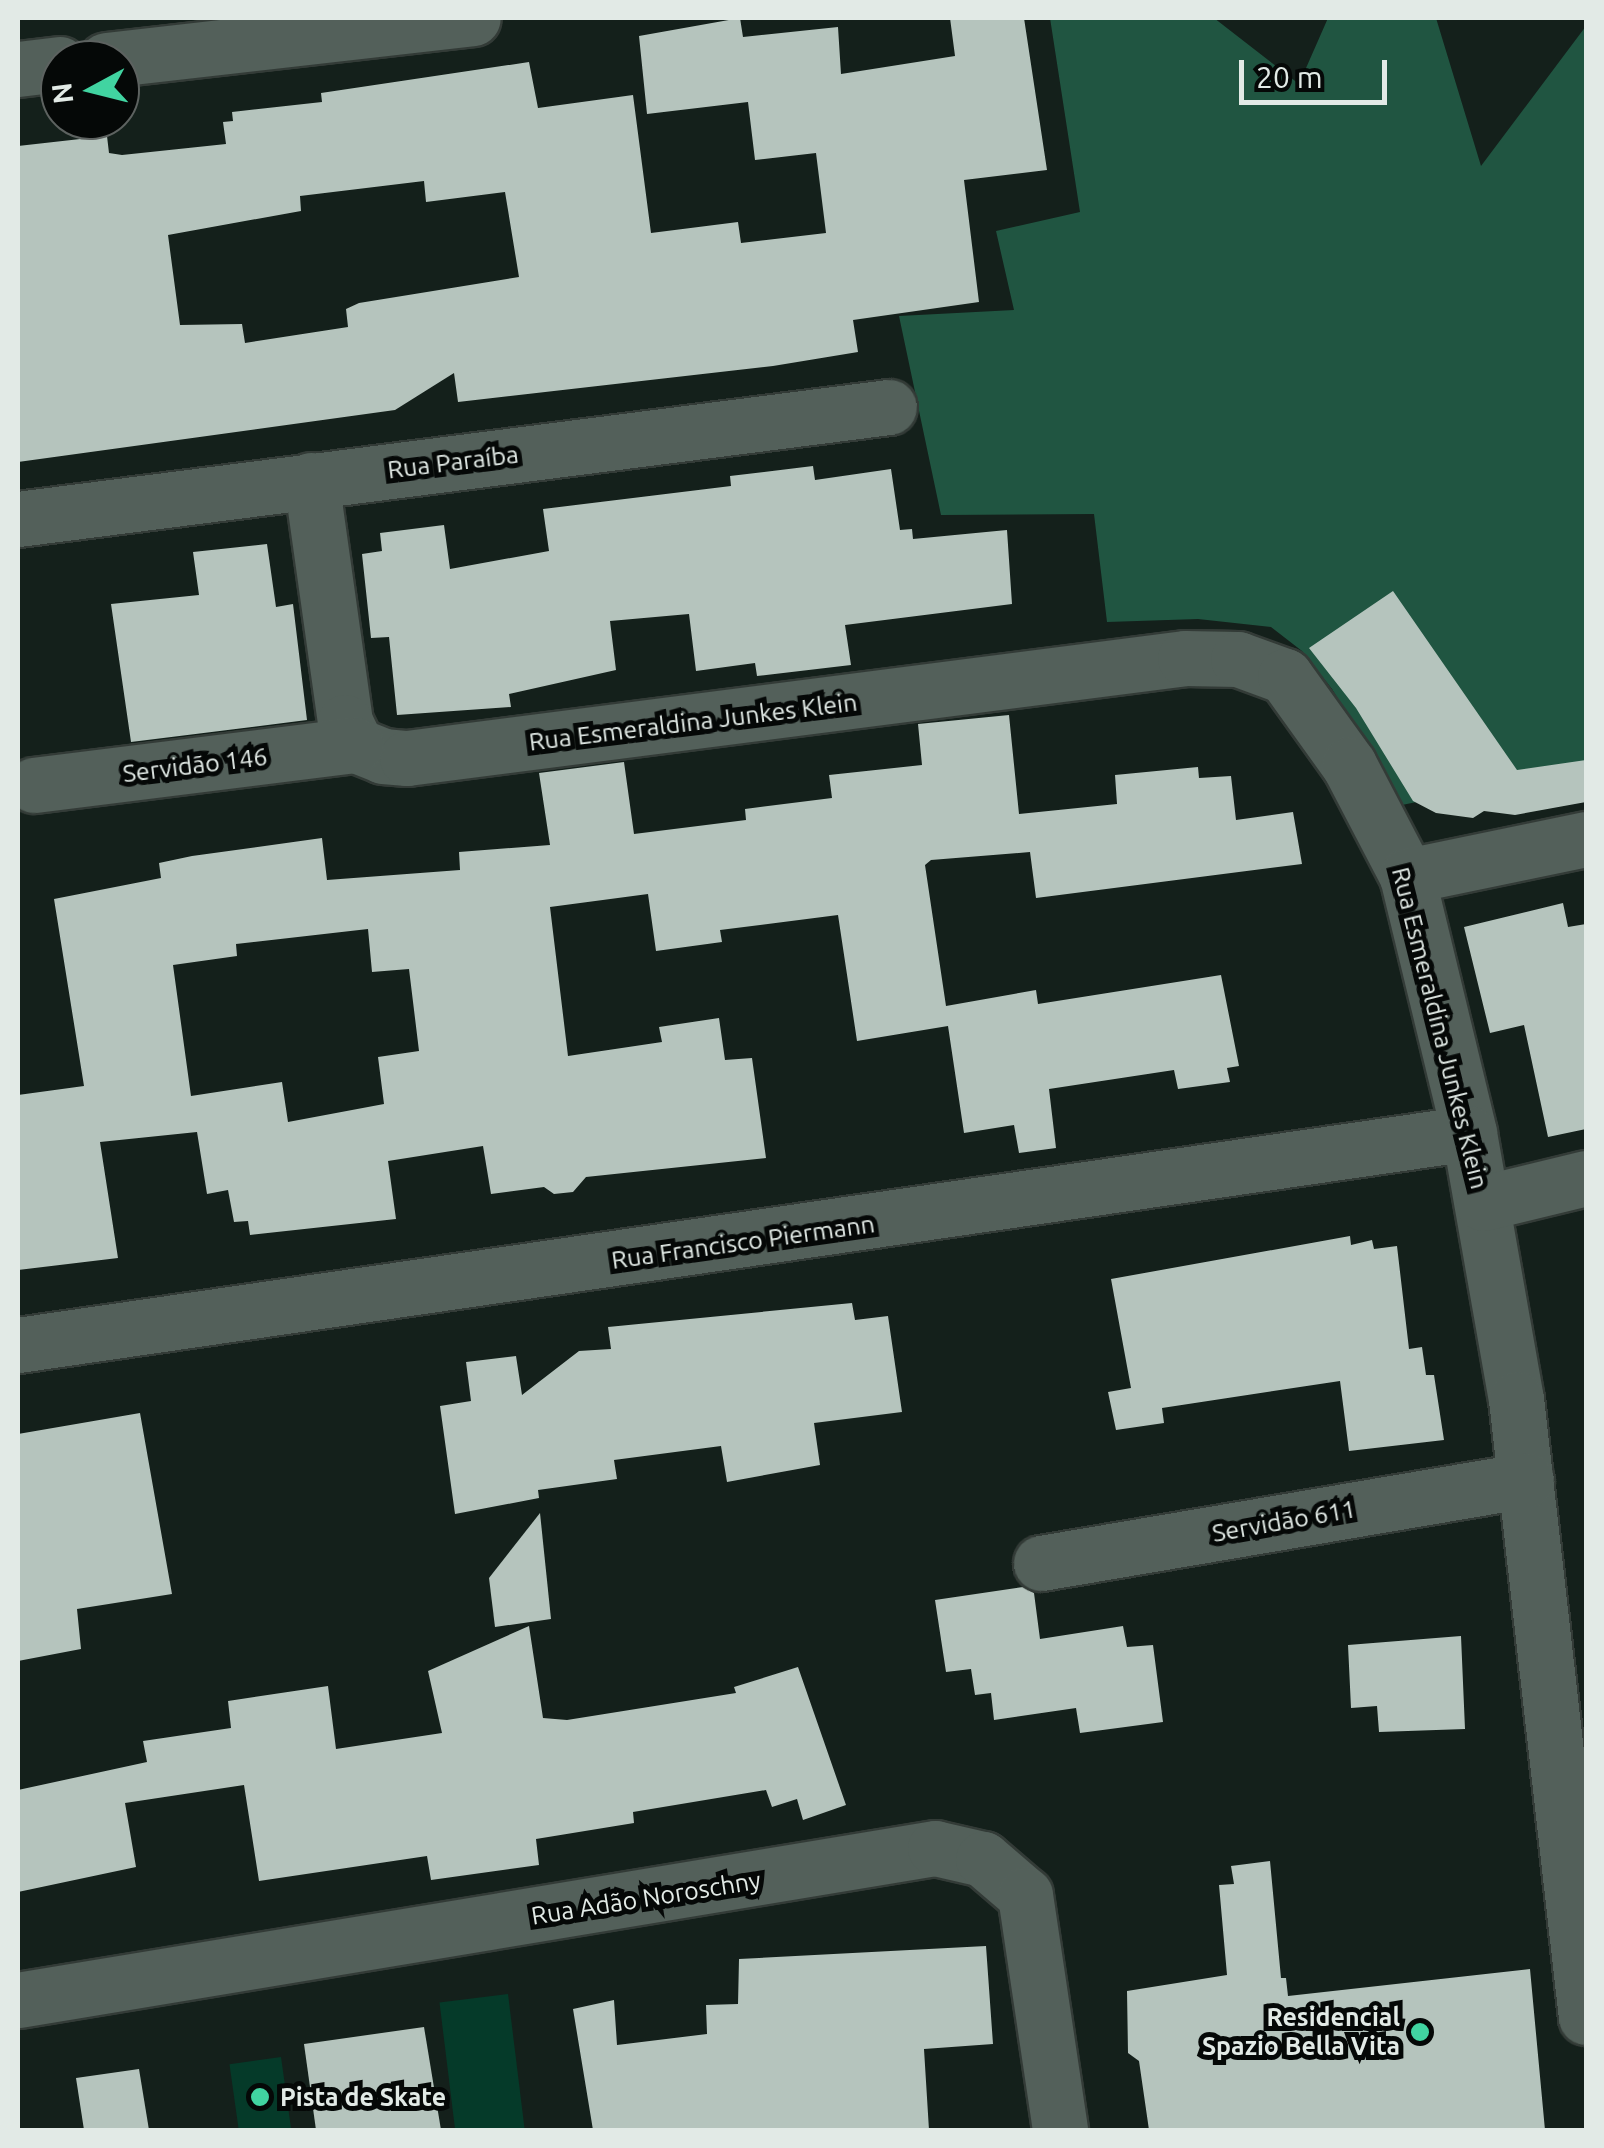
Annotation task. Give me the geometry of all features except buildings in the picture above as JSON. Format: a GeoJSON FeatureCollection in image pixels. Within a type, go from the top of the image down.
{"type":"FeatureCollection","features":[{"type":"Feature","properties":{"kind":"street"},"geometry":{"type":"LineString","coordinates":[[140,56],[473,18]]}},
{"type":"Feature","properties":{"kind":"street","name":"Rua Paraíba"},"geometry":{"type":"LineString","coordinates":[[18,519],[888,407]]}},
{"type":"Feature","properties":{"kind":"street"},"geometry":{"type":"LineString","coordinates":[[311,480],[339,689],[356,745]]}},
{"type":"Feature","properties":{"kind":"street","name":"Rua Esmeraldina Junkes Klein"},"geometry":{"type":"LineString","coordinates":[[356,745],[407,758],[1185,658],[1238,659],[1285,676],[1349,765],[1407,876],[1469,1133],[1573,1767],[1586,2017]]}},
{"type":"Feature","properties":{"kind":"street","name":"Servidão 146"},"geometry":{"type":"LineString","coordinates":[[34,785],[356,745]]}},
{"type":"Feature","properties":{"kind":"street"},"geometry":{"type":"LineString","coordinates":[[1407,876],[1586,839]]}},
{"type":"Feature","properties":{"kind":"street","name":"Rua Francisco Piermann"},"geometry":{"type":"LineString","coordinates":[[18,1345],[1469,1133]]}},
{"type":"Feature","properties":{"kind":"street"},"geometry":{"type":"LineString","coordinates":[[1483,1203],[1586,1178]]}},
{"type":"Feature","properties":{"kind":"street","name":"Servidão 611"},"geometry":{"type":"LineString","coordinates":[[1041,1563],[1526,1480]]}},
{"type":"Feature","properties":{"kind":"street","name":"Rua Adão Noroschny"},"geometry":{"type":"LineString","coordinates":[[18,2000],[934,1848],[983,1859],[1026,1896],[1060,2130]]}},
{"type":"Feature","properties":{"kind":"green space"},"geometry":{"type":"Polygon","coordinates":[[[1050,18],[1214,18],[1299,84],[1328,18],[1436,18],[1481,166],[1586,26],[1586,767],[1402,805],[1332,689],[1302,651],[1271,627],[1198,619],[1107,622],[1094,514],[941,515],[899,316],[1014,310],[996,231],[1080,212],[1050,18]]]}},
{"type":"Feature","properties":{"kind":"green space"},"geometry":{"type":"Polygon","coordinates":[[[508,1994],[525,2130],[455,2130],[440,2002],[508,1994]]]}},
{"type":"Feature","properties":{"kind":"green space","name":"Pista de Skate"},"geometry":{"type":"Polygon","coordinates":[[[281,2057],[291,2130],[239,2130],[230,2064],[281,2057]]]}},
{"type":"Feature","properties":{"kind":"place","name":"Residencial Spazio Bella Vita"},"geometry":{"type":"Point","coordinates":[1420,2032]}},
{"type":"Feature","properties":{"kind":"place","name":"Pista de Skate"},"geometry":{"type":"Point","coordinates":[260,2097]}}]}
